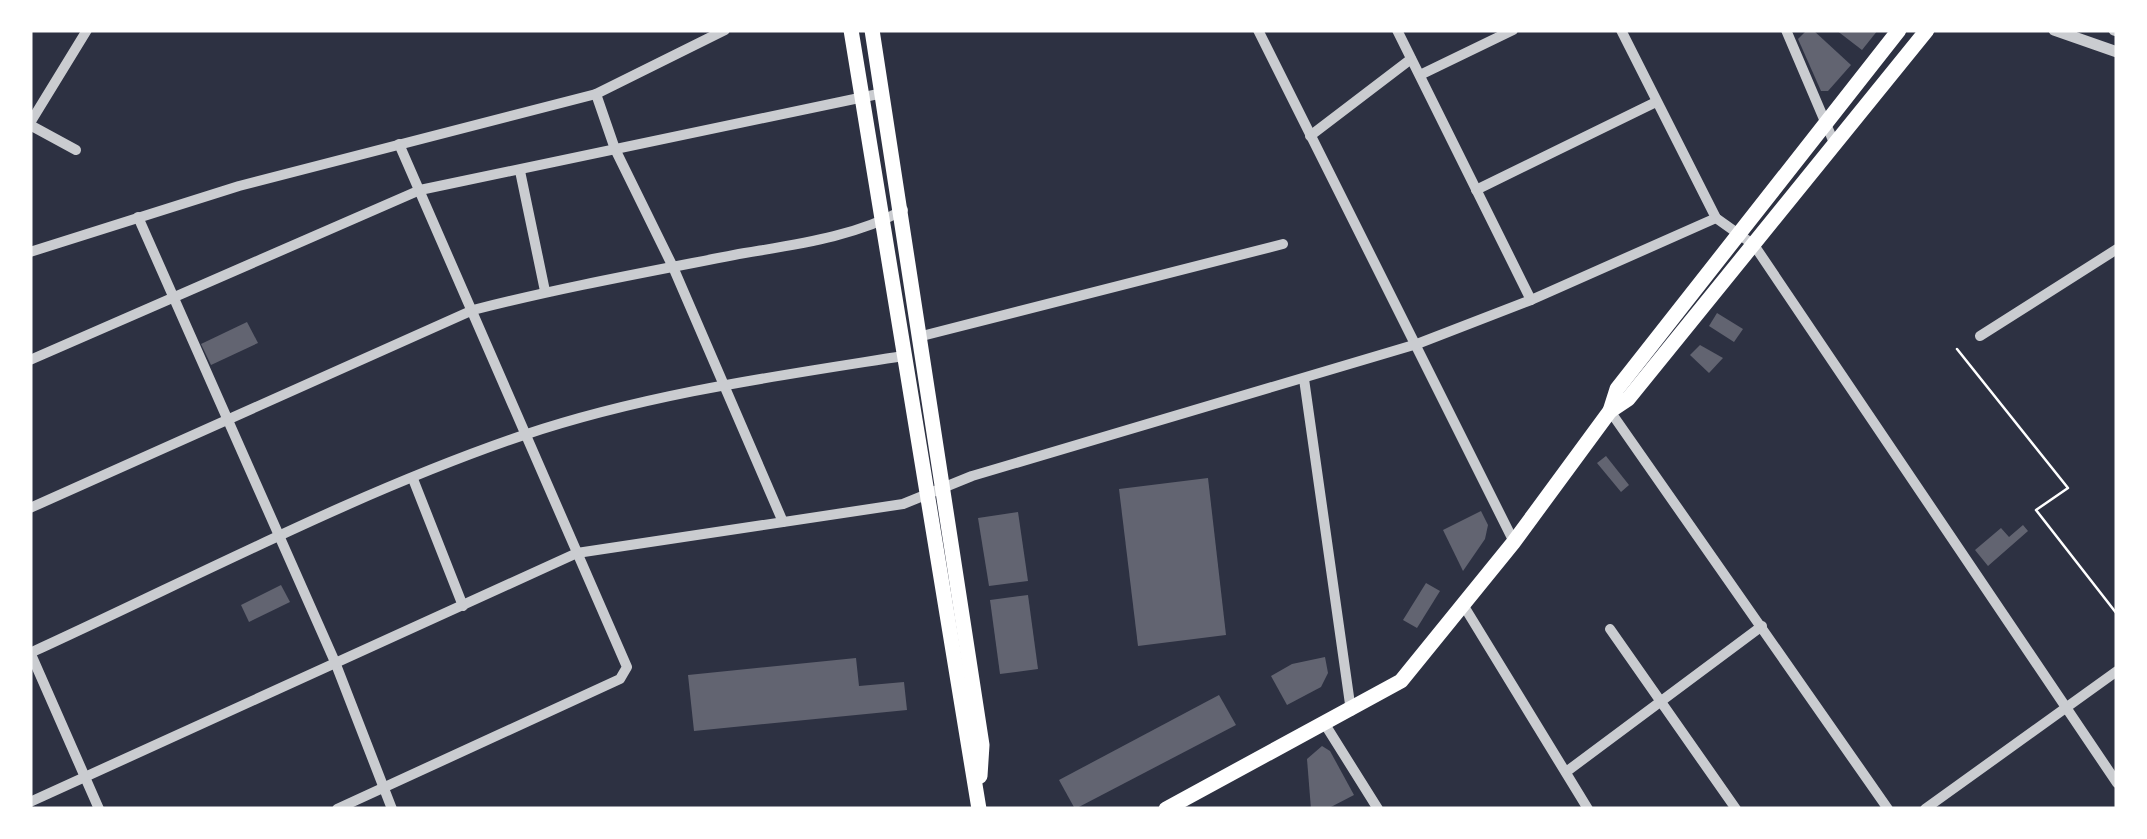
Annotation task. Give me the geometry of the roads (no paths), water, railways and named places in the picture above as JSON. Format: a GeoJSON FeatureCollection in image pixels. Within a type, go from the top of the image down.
{"type":"FeatureCollection","features":[{"type":"Feature","properties":{"kind":"main road"},"geometry":{"type":"LineString","coordinates":[[851,30],[979,807]]}},
{"type":"Feature","properties":{"kind":"main road"},"geometry":{"type":"LineString","coordinates":[[872,30],[903,210],[918,337],[982,745],[979,807]]}},
{"type":"Feature","properties":{"kind":"main road"},"geometry":{"type":"LineString","coordinates":[[1166,809],[1326,726],[1401,682],[1514,542],[1610,411],[1617,389],[1899,30]]}},
{"type":"Feature","properties":{"kind":"main road"},"geometry":{"type":"LineString","coordinates":[[1610,411],[1628,399],[1926,30]]}},
{"type":"Feature","properties":{"kind":"street"},"geometry":{"type":"LineString","coordinates":[[68,30],[84,34],[30,124],[76,150]]}},
{"type":"Feature","properties":{"kind":"street"},"geometry":{"type":"LineString","coordinates":[[30,252],[138,217],[399,144],[596,94],[725,30]]}},
{"type":"Feature","properties":{"kind":"street"},"geometry":{"type":"LineString","coordinates":[[1258,30],[1514,542]]}},
{"type":"Feature","properties":{"kind":"street"},"geometry":{"type":"LineString","coordinates":[[1397,30],[1531,300]]}},
{"type":"Feature","properties":{"kind":"street"},"geometry":{"type":"LineString","coordinates":[[1420,75],[1512,30]]}},
{"type":"Feature","properties":{"kind":"street"},"geometry":{"type":"LineString","coordinates":[[1621,30],[1716,218],[1739,230],[1754,245],[2117,783]]}},
{"type":"Feature","properties":{"kind":"street"},"geometry":{"type":"LineString","coordinates":[[1786,30],[1835,146]]}},
{"type":"Feature","properties":{"kind":"street"},"geometry":{"type":"LineString","coordinates":[[2054,30],[2117,52]]}},
{"type":"Feature","properties":{"kind":"street"},"geometry":{"type":"LineString","coordinates":[[1310,136],[1411,59]]}},
{"type":"Feature","properties":{"kind":"street"},"geometry":{"type":"LineString","coordinates":[[30,360],[420,190],[883,92]]}},
{"type":"Feature","properties":{"kind":"street"},"geometry":{"type":"LineString","coordinates":[[596,94],[615,149],[725,384],[783,522]]}},
{"type":"Feature","properties":{"kind":"street"},"geometry":{"type":"LineString","coordinates":[[1476,190],[1656,102]]}},
{"type":"Feature","properties":{"kind":"street"},"geometry":{"type":"LineString","coordinates":[[336,809],[620,679],[627,667],[399,144]]}},
{"type":"Feature","properties":{"kind":"street"},"geometry":{"type":"LineString","coordinates":[[520,170],[545,292]]}},
{"type":"Feature","properties":{"kind":"street"},"geometry":{"type":"LineString","coordinates":[[30,508],[473,310],[882,222],[903,210]]}},
{"type":"Feature","properties":{"kind":"street"},"geometry":{"type":"LineString","coordinates":[[138,217],[334,662],[392,809]]}},
{"type":"Feature","properties":{"kind":"street"},"geometry":{"type":"LineString","coordinates":[[30,802],[577,553],[903,504],[944,488],[1416,344],[1531,300],[1716,218]]}},
{"type":"Feature","properties":{"kind":"street"},"geometry":{"type":"LineString","coordinates":[[918,337],[1283,244]]}},
{"type":"Feature","properties":{"kind":"street"},"geometry":{"type":"LineString","coordinates":[[1980,336],[2117,249]]}},
{"type":"Feature","properties":{"kind":"street"},"geometry":{"type":"LineString","coordinates":[[99,809],[30,653],[279,539],[526,434],[725,384],[903,356]]}},
{"type":"Feature","properties":{"kind":"street"},"geometry":{"type":"LineString","coordinates":[[1304,379],[1351,712]]}},
{"type":"Feature","properties":{"kind":"street"},"geometry":{"type":"LineString","coordinates":[[1610,411],[1888,809]]}},
{"type":"Feature","properties":{"kind":"street"},"geometry":{"type":"LineString","coordinates":[[413,480],[463,606]]}},
{"type":"Feature","properties":{"kind":"street"},"geometry":{"type":"LineString","coordinates":[[1462,603],[1588,809]]}},
{"type":"Feature","properties":{"kind":"street"},"geometry":{"type":"LineString","coordinates":[[1566,772],[1762,626]]}},
{"type":"Feature","properties":{"kind":"street"},"geometry":{"type":"LineString","coordinates":[[1610,629],[1736,809]]}},
{"type":"Feature","properties":{"kind":"street"},"geometry":{"type":"LineString","coordinates":[[1925,809],[2066,712],[2117,671]]}},
{"type":"Feature","properties":{"kind":"street"},"geometry":{"type":"LineString","coordinates":[[1326,726],[1378,809]]}}]}
